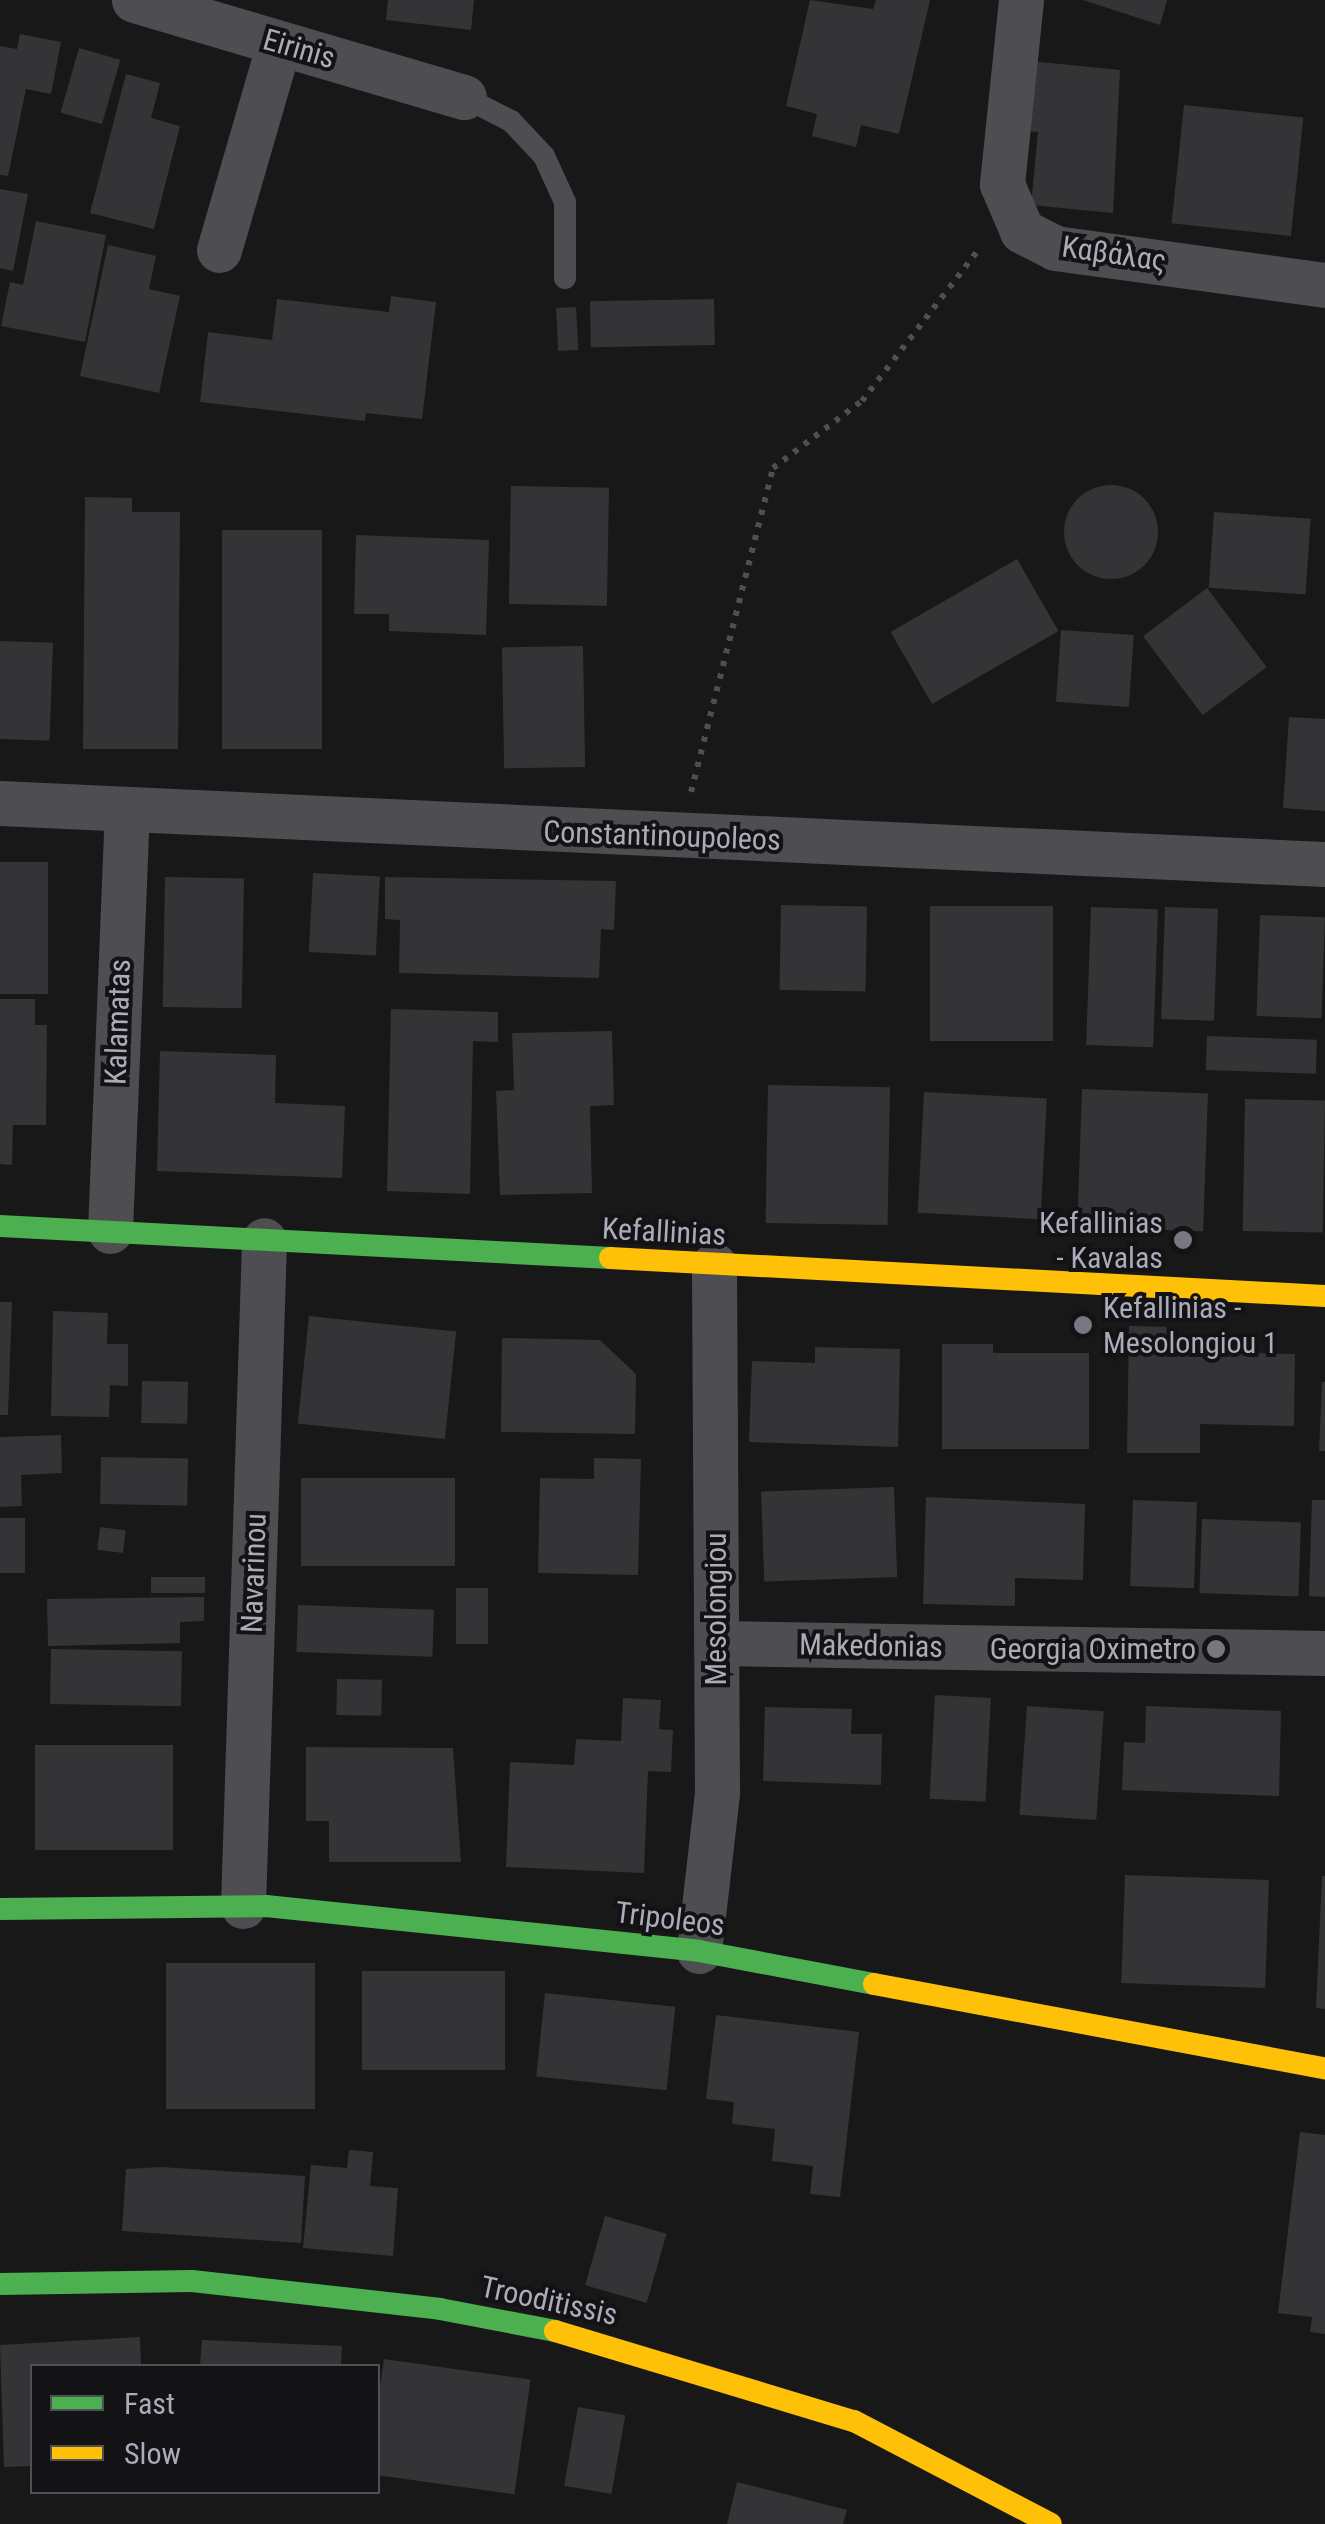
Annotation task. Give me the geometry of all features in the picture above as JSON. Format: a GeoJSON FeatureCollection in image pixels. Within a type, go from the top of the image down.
{"type":"FeatureCollection","features":[{"type":"Feature","properties":{"kind":"street","name":"Eirinis"},"geometry":{"type":"LineString","coordinates":[[134,0],[464,97]]}},
{"type":"Feature","properties":{"kind":"street"},"geometry":{"type":"LineString","coordinates":[[1009,210],[1002,184],[1004,122],[1022,0]]}},
{"type":"Feature","properties":{"kind":"street"},"geometry":{"type":"LineString","coordinates":[[219,250],[279,44]]}},
{"type":"Feature","properties":{"kind":"street","name":"Καβάλας"},"geometry":{"type":"LineString","coordinates":[[1009,210],[1022,231],[1054,248],[1325,284]]}},
{"type":"Feature","properties":{"kind":"street","name":"Constantinoupoleos"},"geometry":{"type":"LineString","coordinates":[[0,803],[127,812],[1325,864]]}},
{"type":"Feature","properties":{"kind":"street","name":"Kalamatas"},"geometry":{"type":"LineString","coordinates":[[110,1231],[127,812]]}},
{"type":"Feature","properties":{"kind":"street","name":"Kefallinias"},"geometry":{"type":"LineString","coordinates":[[0,1226],[1325,1296]]}},
{"type":"Feature","properties":{"kind":"street","name":"Navarinou"},"geometry":{"type":"LineString","coordinates":[[243,1906],[264,1240]]}},
{"type":"Feature","properties":{"kind":"street","name":"Mesolongiou"},"geometry":{"type":"LineString","coordinates":[[699,1951],[718,1792],[714,1265]]}},
{"type":"Feature","properties":{"kind":"street","name":"Makedonias"},"geometry":{"type":"LineString","coordinates":[[717,1643],[1325,1654]]}},
{"type":"Feature","properties":{"kind":"street","name":"Tripoleos"},"geometry":{"type":"LineString","coordinates":[[0,1909],[243,1906],[699,1951],[1325,2068]]}},
{"type":"Feature","properties":{"kind":"street","name":"Trooditissis"},"geometry":{"type":"LineString","coordinates":[[0,2284],[192,2282],[440,2309],[590,2337],[854,2421],[1051,2524]]}},
{"type":"Feature","properties":{"kind":"lane"},"geometry":{"type":"LineString","coordinates":[[464,97],[511,122],[544,156],[564,202],[564,278]]}},
{"type":"Feature","properties":{"kind":"path"},"geometry":{"type":"LineString","coordinates":[[679,836],[774,468],[862,401],[1009,210]]}},
{"type":"Feature","properties":{"kind":"building"},"geometry":{"type":"Polygon","coordinates":[[[388,0],[474,0],[471,30],[386,20],[388,0]]]}},
{"type":"Feature","properties":{"kind":"building"},"geometry":{"type":"Polygon","coordinates":[[[810,0],[873,9],[876,0],[930,0],[899,134],[861,125],[856,147],[812,136],[817,114],[786,106],[810,0]]]}},
{"type":"Feature","properties":{"kind":"building"},"geometry":{"type":"Polygon","coordinates":[[[1083,0],[1167,0],[1160,25],[1083,0]]]}},
{"type":"Feature","properties":{"kind":"building"},"geometry":{"type":"Polygon","coordinates":[[[20,34],[61,42],[51,94],[26,89],[8,176],[0,175],[0,46],[17,49],[20,34]]]}},
{"type":"Feature","properties":{"kind":"building"},"geometry":{"type":"Polygon","coordinates":[[[79,48],[120,60],[102,124],[61,112],[79,48]]]}},
{"type":"Feature","properties":{"kind":"building"},"geometry":{"type":"Polygon","coordinates":[[[1020,60],[1120,70],[1113,213],[1031,205],[1038,132],[1013,130],[1020,60]]]}},
{"type":"Feature","properties":{"kind":"building"},"geometry":{"type":"Polygon","coordinates":[[[126,74],[160,83],[151,118],[180,126],[154,229],[90,213],[126,74]]]}},
{"type":"Feature","properties":{"kind":"building"},"geometry":{"type":"Polygon","coordinates":[[[1184,105],[1303,118],[1291,236],[1172,223],[1184,105]]]}},
{"type":"Feature","properties":{"kind":"building"},"geometry":{"type":"Polygon","coordinates":[[[0,189],[28,194],[13,271],[0,268],[0,189]]]}},
{"type":"Feature","properties":{"kind":"building"},"geometry":{"type":"Polygon","coordinates":[[[36,221],[106,235],[85,342],[1,326],[10,282],[23,285],[36,221]]]}},
{"type":"Feature","properties":{"kind":"building"},"geometry":{"type":"Polygon","coordinates":[[[108,245],[156,256],[149,289],[180,296],[159,393],[80,376],[108,245]]]}},
{"type":"Feature","properties":{"kind":"building"},"geometry":{"type":"Polygon","coordinates":[[[391,296],[436,302],[422,419],[366,413],[365,421],[200,402],[208,332],[272,340],[277,299],[389,312],[391,296]]]}},
{"type":"Feature","properties":{"kind":"building"},"geometry":{"type":"Polygon","coordinates":[[[714,299],[715,345],[591,347],[590,301],[714,299]]]}},
{"type":"Feature","properties":{"kind":"building"},"geometry":{"type":"Polygon","coordinates":[[[576,307],[578,350],[558,351],[556,308],[576,307]]]}},
{"type":"Feature","properties":{"kind":"building"},"geometry":{"type":"Polygon","coordinates":[[[1102,485],[1120,485],[1145,498],[1155,514],[1155,550],[1145,566],[1120,579],[1102,579],[1077,566],[1064,541],[1064,523],[1077,498],[1102,485]]]}},
{"type":"Feature","properties":{"kind":"building"},"geometry":{"type":"Polygon","coordinates":[[[511,486],[609,488],[607,606],[509,604],[511,486]]]}},
{"type":"Feature","properties":{"kind":"building"},"geometry":{"type":"Polygon","coordinates":[[[85,497],[132,498],[132,512],[180,512],[178,749],[83,749],[85,497]]]}},
{"type":"Feature","properties":{"kind":"building"},"geometry":{"type":"Polygon","coordinates":[[[1214,512],[1311,519],[1305,595],[1209,588],[1214,512]]]}},
{"type":"Feature","properties":{"kind":"building"},"geometry":{"type":"Polygon","coordinates":[[[222,530],[322,530],[322,749],[222,749],[222,530]]]}},
{"type":"Feature","properties":{"kind":"building"},"geometry":{"type":"Polygon","coordinates":[[[356,535],[489,540],[486,635],[389,631],[389,614],[354,614],[356,535]]]}},
{"type":"Feature","properties":{"kind":"building"},"geometry":{"type":"Polygon","coordinates":[[[1017,559],[1058,631],[932,704],[891,632],[1017,559]]]}},
{"type":"Feature","properties":{"kind":"building"},"geometry":{"type":"Polygon","coordinates":[[[1207,588],[1267,667],[1203,715],[1143,636],[1207,588]]]}},
{"type":"Feature","properties":{"kind":"building"},"geometry":{"type":"Polygon","coordinates":[[[1061,630],[1134,635],[1129,707],[1056,702],[1061,630]]]}},
{"type":"Feature","properties":{"kind":"building"},"geometry":{"type":"Polygon","coordinates":[[[0,641],[53,643],[50,741],[0,739],[0,641]]]}},
{"type":"Feature","properties":{"kind":"building"},"geometry":{"type":"Polygon","coordinates":[[[583,646],[585,767],[504,768],[502,647],[583,646]]]}},
{"type":"Feature","properties":{"kind":"building"},"geometry":{"type":"Polygon","coordinates":[[[1289,717],[1325,719],[1325,811],[1283,808],[1289,717]]]}},
{"type":"Feature","properties":{"kind":"building"},"geometry":{"type":"Polygon","coordinates":[[[0,862],[48,862],[48,994],[0,994],[0,862]]]}},
{"type":"Feature","properties":{"kind":"building"},"geometry":{"type":"Polygon","coordinates":[[[313,873],[380,877],[376,955],[309,952],[313,873]]]}},
{"type":"Feature","properties":{"kind":"building"},"geometry":{"type":"Polygon","coordinates":[[[165,877],[244,878],[242,1008],[163,1007],[165,877]]]}},
{"type":"Feature","properties":{"kind":"building"},"geometry":{"type":"Polygon","coordinates":[[[385,877],[616,881],[614,930],[601,929],[599,978],[399,973],[400,920],[385,919],[385,877]]]}},
{"type":"Feature","properties":{"kind":"building"},"geometry":{"type":"Polygon","coordinates":[[[781,905],[867,907],[866,991],[780,990],[781,905]]]}},
{"type":"Feature","properties":{"kind":"building"},"geometry":{"type":"Polygon","coordinates":[[[930,906],[1053,906],[1053,1041],[930,1041],[930,906]]]}},
{"type":"Feature","properties":{"kind":"building"},"geometry":{"type":"Polygon","coordinates":[[[1091,907],[1158,909],[1153,1047],[1086,1045],[1091,907]]]}},
{"type":"Feature","properties":{"kind":"building"},"geometry":{"type":"Polygon","coordinates":[[[1165,907],[1218,909],[1214,1021],[1161,1019],[1165,907]]]}},
{"type":"Feature","properties":{"kind":"building"},"geometry":{"type":"Polygon","coordinates":[[[1260,915],[1325,917],[1321,1018],[1256,1016],[1260,915]]]}},
{"type":"Feature","properties":{"kind":"building"},"geometry":{"type":"Polygon","coordinates":[[[0,999],[35,999],[35,1025],[47,1025],[46,1125],[13,1125],[12,1165],[0,1164],[0,999]]]}},
{"type":"Feature","properties":{"kind":"building"},"geometry":{"type":"Polygon","coordinates":[[[391,1009],[498,1012],[498,1042],[473,1041],[470,1194],[387,1191],[391,1009]]]}},
{"type":"Feature","properties":{"kind":"building"},"geometry":{"type":"Polygon","coordinates":[[[612,1031],[614,1105],[590,1106],[592,1193],[500,1195],[496,1091],[514,1090],[512,1033],[612,1031]]]}},
{"type":"Feature","properties":{"kind":"building"},"geometry":{"type":"Polygon","coordinates":[[[1207,1036],[1317,1040],[1316,1074],[1206,1070],[1207,1036]]]}},
{"type":"Feature","properties":{"kind":"building"},"geometry":{"type":"Polygon","coordinates":[[[160,1051],[276,1055],[275,1103],[345,1106],[342,1178],[157,1171],[160,1051]]]}},
{"type":"Feature","properties":{"kind":"building"},"geometry":{"type":"Polygon","coordinates":[[[768,1085],[890,1087],[888,1225],[766,1223],[768,1085]]]}},
{"type":"Feature","properties":{"kind":"building"},"geometry":{"type":"Polygon","coordinates":[[[1082,1089],[1208,1093],[1203,1231],[1077,1227],[1082,1089]]]}},
{"type":"Feature","properties":{"kind":"building"},"geometry":{"type":"Polygon","coordinates":[[[924,1092],[1047,1098],[1040,1219],[918,1213],[924,1092]]]}},
{"type":"Feature","properties":{"kind":"building"},"geometry":{"type":"Polygon","coordinates":[[[1245,1099],[1325,1100],[1323,1232],[1243,1231],[1245,1099]]]}},
{"type":"Feature","properties":{"kind":"building"},"geometry":{"type":"Polygon","coordinates":[[[0,1302],[12,1302],[8,1415],[0,1415],[0,1302]]]}},
{"type":"Feature","properties":{"kind":"building"},"geometry":{"type":"Polygon","coordinates":[[[53,1311],[108,1313],[107,1344],[128,1344],[128,1386],[110,1385],[109,1417],[51,1416],[53,1311]]]}},
{"type":"Feature","properties":{"kind":"building"},"geometry":{"type":"Polygon","coordinates":[[[309,1316],[456,1331],[445,1439],[298,1423],[309,1316]]]}},
{"type":"Feature","properties":{"kind":"building"},"geometry":{"type":"Polygon","coordinates":[[[1129,1326],[1169,1327],[1169,1351],[1295,1354],[1294,1426],[1200,1424],[1200,1453],[1127,1453],[1129,1326]]]}},
{"type":"Feature","properties":{"kind":"building"},"geometry":{"type":"Polygon","coordinates":[[[502,1338],[600,1340],[636,1374],[635,1434],[501,1432],[502,1338]]]}},
{"type":"Feature","properties":{"kind":"building"},"geometry":{"type":"Polygon","coordinates":[[[942,1344],[993,1344],[993,1353],[1089,1353],[1089,1449],[942,1449],[942,1344]]]}},
{"type":"Feature","properties":{"kind":"building"},"geometry":{"type":"Polygon","coordinates":[[[815,1347],[900,1349],[898,1447],[749,1442],[752,1361],[815,1363],[815,1347]]]}},
{"type":"Feature","properties":{"kind":"building"},"geometry":{"type":"Polygon","coordinates":[[[142,1381],[188,1382],[187,1424],[141,1423],[142,1381]]]}},
{"type":"Feature","properties":{"kind":"building"},"geometry":{"type":"Polygon","coordinates":[[[1322,1382],[1325,1451],[1319,1451],[1322,1382]]]}},
{"type":"Feature","properties":{"kind":"building"},"geometry":{"type":"Polygon","coordinates":[[[61,1435],[62,1473],[21,1475],[22,1506],[0,1507],[0,1437],[61,1435]]]}},
{"type":"Feature","properties":{"kind":"building"},"geometry":{"type":"Polygon","coordinates":[[[101,1457],[188,1459],[187,1506],[100,1504],[101,1457]]]}},
{"type":"Feature","properties":{"kind":"building"},"geometry":{"type":"Polygon","coordinates":[[[594,1458],[641,1459],[638,1575],[538,1573],[540,1478],[594,1479],[594,1458]]]}},
{"type":"Feature","properties":{"kind":"building"},"geometry":{"type":"Polygon","coordinates":[[[301,1478],[455,1478],[455,1566],[301,1566],[301,1478]]]}},
{"type":"Feature","properties":{"kind":"building"},"geometry":{"type":"Polygon","coordinates":[[[894,1487],[897,1577],[764,1582],[761,1492],[894,1487]]]}},
{"type":"Feature","properties":{"kind":"building"},"geometry":{"type":"Polygon","coordinates":[[[926,1497],[1085,1504],[1083,1580],[1015,1578],[1015,1606],[923,1604],[926,1497]]]}},
{"type":"Feature","properties":{"kind":"building"},"geometry":{"type":"Polygon","coordinates":[[[1133,1500],[1197,1502],[1194,1588],[1130,1586],[1133,1500]]]}},
{"type":"Feature","properties":{"kind":"building"},"geometry":{"type":"Polygon","coordinates":[[[1312,1500],[1325,1500],[1325,1597],[1309,1596],[1312,1500]]]}},
{"type":"Feature","properties":{"kind":"building"},"geometry":{"type":"Polygon","coordinates":[[[0,1518],[25,1518],[25,1573],[0,1573],[0,1518]]]}},
{"type":"Feature","properties":{"kind":"building"},"geometry":{"type":"Polygon","coordinates":[[[1202,1519],[1301,1522],[1298,1596],[1199,1593],[1202,1519]]]}},
{"type":"Feature","properties":{"kind":"building"},"geometry":{"type":"Polygon","coordinates":[[[100,1527],[126,1530],[123,1553],[97,1550],[100,1527]]]}},
{"type":"Feature","properties":{"kind":"building"},"geometry":{"type":"Polygon","coordinates":[[[151,1577],[205,1577],[205,1593],[151,1593],[151,1577]]]}},
{"type":"Feature","properties":{"kind":"building"},"geometry":{"type":"Polygon","coordinates":[[[456,1588],[488,1588],[488,1644],[456,1644],[456,1588]]]}},
{"type":"Feature","properties":{"kind":"building"},"geometry":{"type":"Polygon","coordinates":[[[204,1597],[204,1621],[180,1622],[180,1643],[48,1646],[47,1599],[204,1597]]]}},
{"type":"Feature","properties":{"kind":"building"},"geometry":{"type":"Polygon","coordinates":[[[298,1605],[434,1610],[432,1657],[296,1652],[298,1605]]]}},
{"type":"Feature","properties":{"kind":"building"},"geometry":{"type":"Polygon","coordinates":[[[51,1649],[182,1651],[181,1706],[50,1704],[51,1649]]]}},
{"type":"Feature","properties":{"kind":"building"},"geometry":{"type":"Polygon","coordinates":[[[337,1679],[382,1680],[381,1716],[336,1715],[337,1679]]]}},
{"type":"Feature","properties":{"kind":"building"},"geometry":{"type":"Polygon","coordinates":[[[935,1695],[991,1698],[985,1802],[930,1799],[935,1695]]]}},
{"type":"Feature","properties":{"kind":"building"},"geometry":{"type":"Polygon","coordinates":[[[623,1698],[661,1700],[659,1729],[673,1730],[671,1772],[648,1771],[644,1873],[506,1867],[510,1762],[574,1765],[576,1739],[621,1741],[623,1698]]]}},
{"type":"Feature","properties":{"kind":"building"},"geometry":{"type":"Polygon","coordinates":[[[1027,1706],[1104,1711],[1096,1820],[1019,1815],[1027,1706]]]}},
{"type":"Feature","properties":{"kind":"building"},"geometry":{"type":"Polygon","coordinates":[[[1146,1706],[1281,1711],[1279,1796],[1122,1790],[1124,1742],[1145,1743],[1146,1706]]]}},
{"type":"Feature","properties":{"kind":"building"},"geometry":{"type":"Polygon","coordinates":[[[765,1707],[852,1709],[851,1734],[882,1734],[881,1785],[763,1781],[765,1707]]]}},
{"type":"Feature","properties":{"kind":"building"},"geometry":{"type":"Polygon","coordinates":[[[35,1745],[173,1745],[173,1850],[35,1850],[35,1745]]]}},
{"type":"Feature","properties":{"kind":"building"},"geometry":{"type":"Polygon","coordinates":[[[306,1747],[453,1748],[461,1862],[329,1862],[329,1821],[306,1821],[306,1747]]]}},
{"type":"Feature","properties":{"kind":"building"},"geometry":{"type":"Polygon","coordinates":[[[1125,1875],[1269,1880],[1265,1988],[1121,1983],[1125,1875]]]}},
{"type":"Feature","properties":{"kind":"building"},"geometry":{"type":"Polygon","coordinates":[[[1325,1876],[1325,2009],[1316,2008],[1325,1876]]]}},
{"type":"Feature","properties":{"kind":"building"},"geometry":{"type":"Polygon","coordinates":[[[166,1963],[315,1963],[315,2109],[166,2109],[166,1963]]]}},
{"type":"Feature","properties":{"kind":"building"},"geometry":{"type":"Polygon","coordinates":[[[362,1971],[505,1971],[505,2070],[362,2070],[362,1971]]]}},
{"type":"Feature","properties":{"kind":"building"},"geometry":{"type":"Polygon","coordinates":[[[545,1993],[675,2007],[667,2090],[536,2077],[545,1993]]]}},
{"type":"Feature","properties":{"kind":"building"},"geometry":{"type":"Polygon","coordinates":[[[716,2015],[859,2032],[840,2197],[810,2194],[813,2166],[772,2161],[775,2129],[732,2124],[734,2102],[706,2099],[716,2015]]]}},
{"type":"Feature","properties":{"kind":"building"},"geometry":{"type":"Polygon","coordinates":[[[1300,2132],[1325,2135],[1325,2334],[1310,2332],[1312,2317],[1278,2313],[1300,2132]]]}},
{"type":"Feature","properties":{"kind":"building"},"geometry":{"type":"Polygon","coordinates":[[[349,2150],[373,2152],[370,2186],[398,2188],[393,2256],[303,2248],[311,2165],[347,2168],[349,2150]]]}},
{"type":"Feature","properties":{"kind":"building"},"geometry":{"type":"Polygon","coordinates":[[[161,2167],[305,2176],[301,2243],[122,2231],[126,2169],[161,2167]]]}},
{"type":"Feature","properties":{"kind":"building"},"geometry":{"type":"Polygon","coordinates":[[[605,2216],[667,2234],[647,2303],[585,2285],[605,2216]]]}},
{"type":"Feature","properties":{"kind":"building"},"geometry":{"type":"Polygon","coordinates":[[[140,2337],[141,2364],[30,2364],[30,2466],[4,2467],[0,2345],[140,2337]]]}},
{"type":"Feature","properties":{"kind":"building"},"geometry":{"type":"Polygon","coordinates":[[[202,2340],[342,2346],[341,2364],[200,2364],[202,2340]]]}},
{"type":"Feature","properties":{"kind":"building"},"geometry":{"type":"Polygon","coordinates":[[[384,2359],[531,2380],[514,2494],[380,2476],[380,2387],[384,2359]]]}},
{"type":"Feature","properties":{"kind":"building"},"geometry":{"type":"Polygon","coordinates":[[[578,2407],[625,2415],[611,2494],[564,2486],[578,2407]]]}},
{"type":"Feature","properties":{"kind":"building"},"geometry":{"type":"Polygon","coordinates":[[[737,2482],[847,2510],[843,2524],[727,2524],[737,2482]]]}},
{"type":"Feature","properties":{"kind":"traffic: fast"},"geometry":{"type":"LineString","coordinates":[[0,1226],[610,1258]]}},
{"type":"Feature","properties":{"kind":"traffic: fast"},"geometry":{"type":"LineString","coordinates":[[0,1909],[266,1906],[699,1951],[874,1984]]}},
{"type":"Feature","properties":{"kind":"traffic: fast"},"geometry":{"type":"LineString","coordinates":[[0,2284],[192,2281],[440,2309],[555,2331]]}},
{"type":"Feature","properties":{"kind":"traffic: slow"},"geometry":{"type":"LineString","coordinates":[[610,1258],[1325,1296]]}},
{"type":"Feature","properties":{"kind":"traffic: slow"},"geometry":{"type":"LineString","coordinates":[[874,1984],[1325,2068]]}},
{"type":"Feature","properties":{"kind":"traffic: slow"},"geometry":{"type":"LineString","coordinates":[[555,2331],[854,2421],[1051,2524]]}},
{"type":"Feature","properties":{"kind":"place","name":"Kefallinias - Kavalas"},"geometry":{"type":"Point","coordinates":[1183,1240]}},
{"type":"Feature","properties":{"kind":"place","name":"Kefallinias - Mesolongiou 1"},"geometry":{"type":"Point","coordinates":[1083,1325]}},
{"type":"Feature","properties":{"kind":"place","name":"Georgia Oximetro"},"geometry":{"type":"Point","coordinates":[1216,1649]}}]}
